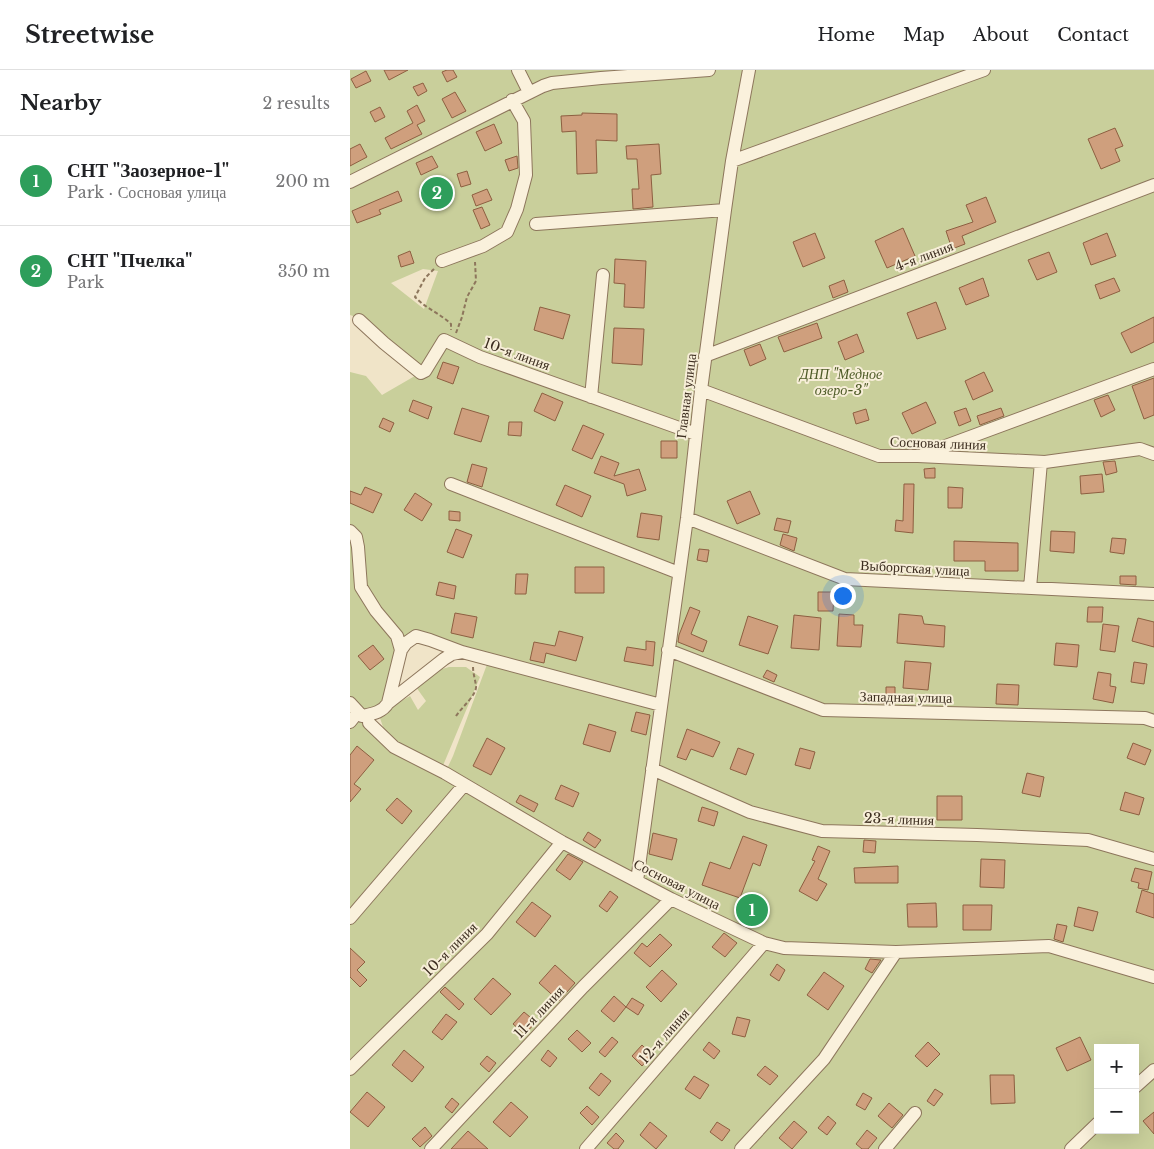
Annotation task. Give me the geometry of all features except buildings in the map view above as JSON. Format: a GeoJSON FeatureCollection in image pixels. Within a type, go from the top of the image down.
{"type":"FeatureCollection","features":[{"type":"Feature","properties":{"kind":"street"},"geometry":{"type":"LineString","coordinates":[[518,70],[530,92]]}},
{"type":"Feature","properties":{"kind":"street"},"geometry":{"type":"LineString","coordinates":[[350,182],[512,100],[552,83],[709,70]]}},
{"type":"Feature","properties":{"kind":"street","name":"Главная улица"},"geometry":{"type":"LineString","coordinates":[[637,881],[687,518],[701,390],[725,210],[749,70]]}},
{"type":"Feature","properties":{"kind":"street"},"geometry":{"type":"LineString","coordinates":[[732,161],[984,70]]}},
{"type":"Feature","properties":{"kind":"street"},"geometry":{"type":"LineString","coordinates":[[442,261],[483,246],[507,232],[517,209],[526,175],[524,121],[512,100]]}},
{"type":"Feature","properties":{"kind":"street","name":"4-я линия"},"geometry":{"type":"LineString","coordinates":[[706,356],[1154,185]]}},
{"type":"Feature","properties":{"kind":"street"},"geometry":{"type":"LineString","coordinates":[[536,224],[725,210]]}},
{"type":"Feature","properties":{"kind":"street"},"geometry":{"type":"LineString","coordinates":[[591,397],[603,275]]}},
{"type":"Feature","properties":{"kind":"street"},"geometry":{"type":"LineString","coordinates":[[359,320],[421,373],[425,370],[444,340],[449,342]]}},
{"type":"Feature","properties":{"kind":"street","name":"10-я линия"},"geometry":{"type":"LineString","coordinates":[[449,342],[480,357],[696,434]]}},
{"type":"Feature","properties":{"kind":"street"},"geometry":{"type":"LineString","coordinates":[[918,456],[1154,369]]}},
{"type":"Feature","properties":{"kind":"street","name":"Сосновая линия"},"geometry":{"type":"LineString","coordinates":[[701,390],[880,456],[1041,462],[1140,449],[1154,454]]}},
{"type":"Feature","properties":{"kind":"street"},"geometry":{"type":"LineString","coordinates":[[1030,588],[1041,462]]}},
{"type":"Feature","properties":{"kind":"street"},"geometry":{"type":"LineString","coordinates":[[451,484],[679,572]]}},
{"type":"Feature","properties":{"kind":"street","name":"Выборгская улица"},"geometry":{"type":"LineString","coordinates":[[687,518],[845,579],[1154,594]]}},
{"type":"Feature","properties":{"kind":"street"},"geometry":{"type":"LineString","coordinates":[[350,531],[356,537],[358,546],[361,587],[376,611],[397,636],[401,650]]}},
{"type":"Feature","properties":{"kind":"street"},"geometry":{"type":"LineString","coordinates":[[358,715],[374,714],[385,708],[388,703],[401,650],[416,636],[476,656],[661,705]]}},
{"type":"Feature","properties":{"kind":"street","name":"Западная улица"},"geometry":{"type":"LineString","coordinates":[[668,650],[823,710],[1145,718],[1154,721]]}},
{"type":"Feature","properties":{"kind":"street"},"geometry":{"type":"LineString","coordinates":[[388,703],[444,659],[452,654],[462,652]]}},
{"type":"Feature","properties":{"kind":"street","name":"Сосновая улица"},"geometry":{"type":"LineString","coordinates":[[358,715],[394,748],[445,773],[562,842],[671,899],[764,943],[784,948],[896,952],[1050,946],[1154,977]]}},
{"type":"Feature","properties":{"kind":"street","name":"23-я линия"},"geometry":{"type":"LineString","coordinates":[[652,769],[750,812],[822,831],[1088,840],[1154,858]]}},
{"type":"Feature","properties":{"kind":"street"},"geometry":{"type":"LineString","coordinates":[[350,918],[464,785]]}},
{"type":"Feature","properties":{"kind":"street","name":"10-я линия"},"geometry":{"type":"LineString","coordinates":[[350,1069],[487,934],[562,842]]}},
{"type":"Feature","properties":{"kind":"street","name":"11-я линия"},"geometry":{"type":"LineString","coordinates":[[431,1149],[577,994],[671,899]]}},
{"type":"Feature","properties":{"kind":"street","name":"12-я линия"},"geometry":{"type":"LineString","coordinates":[[586,1149],[764,943]]}},
{"type":"Feature","properties":{"kind":"street"},"geometry":{"type":"LineString","coordinates":[[742,1149],[824,1059],[896,952]]}},
{"type":"Feature","properties":{"kind":"street"},"geometry":{"type":"LineString","coordinates":[[1139,1084],[1154,1070]]}},
{"type":"Feature","properties":{"kind":"street"},"geometry":{"type":"LineString","coordinates":[[885,1149],[915,1113]]}},
{"type":"Feature","properties":{"kind":"street"},"geometry":{"type":"LineString","coordinates":[[1070,1149],[1094,1127]]}},
{"type":"Feature","properties":{"kind":"path"},"geometry":{"type":"LineString","coordinates":[[449,342],[460,322],[467,296],[476,281],[474,250]]}},
{"type":"Feature","properties":{"kind":"path"},"geometry":{"type":"LineString","coordinates":[[442,261],[425,278],[415,297],[451,324],[449,342]]}},
{"type":"Feature","properties":{"kind":"path"},"geometry":{"type":"LineString","coordinates":[[456,716],[467,704],[475,690],[476,687],[472,675],[476,656]]}},
{"type":"Feature","properties":{"kind":"green space","name":"ДНП \"Медное озеро-3\""},"geometry":{"type":"Polygon","coordinates":[[[350,70],[1154,70],[1154,1149],[350,1149],[350,372],[366,376],[382,395],[420,373],[356,317],[350,315],[350,70]],[[423,269],[391,283],[424,309],[438,271],[423,269]],[[430,640],[406,643],[389,698],[362,715],[394,747],[445,773],[489,659],[430,640]]]}},
{"type":"Feature","properties":{"kind":"green space"},"geometry":{"type":"Polygon","coordinates":[[[449,667],[466,667],[480,677],[442,768],[402,749],[385,733],[380,718],[384,711],[410,696],[418,710],[426,701],[416,687],[432,672],[449,667]]]}},
{"type":"Feature","properties":{"kind":"place","name":"СНТ \"Пчелка\""},"geometry":{"type":"Point","coordinates":[437,193]}},
{"type":"Feature","properties":{"kind":"place","name":"СНТ \"Заозерное-1\""},"geometry":{"type":"Point","coordinates":[752,910]}}]}
